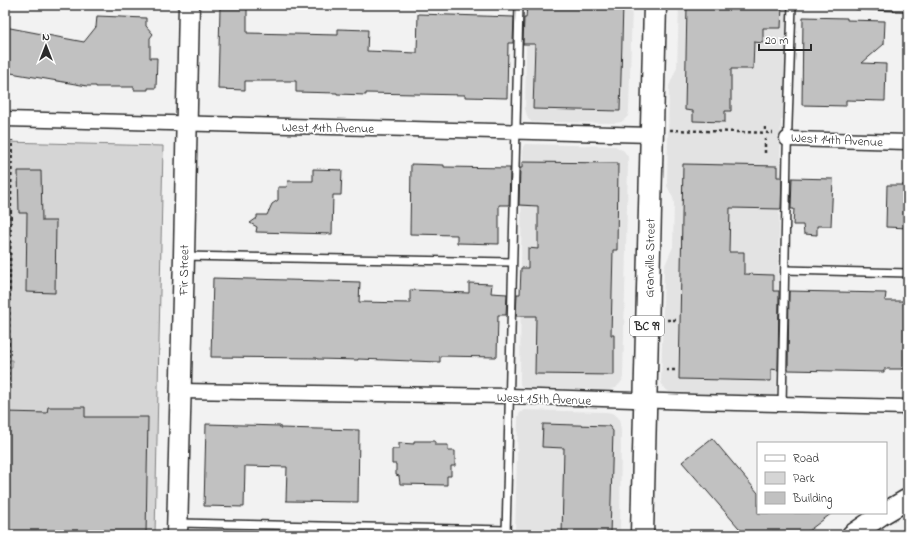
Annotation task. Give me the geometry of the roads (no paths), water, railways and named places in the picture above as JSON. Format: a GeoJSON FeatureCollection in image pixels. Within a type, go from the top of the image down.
{"type":"FeatureCollection","features":[{"type":"Feature","properties":{"kind":"highway","name":"Granville Street"},"geometry":{"type":"LineString","coordinates":[[642,535],[645,401],[661,133],[655,5]]}},
{"type":"Feature","properties":{"kind":"street","name":"Fir Street"},"geometry":{"type":"LineString","coordinates":[[177,529],[189,5]]}},
{"type":"Feature","properties":{"kind":"street","name":"West 14th Avenue"},"geometry":{"type":"LineString","coordinates":[[5,120],[186,123],[515,132],[661,133]]}},
{"type":"Feature","properties":{"kind":"street","name":"West 14th Avenue"},"geometry":{"type":"LineString","coordinates":[[788,139],[908,142]]}},
{"type":"Feature","properties":{"kind":"street","name":"West 15th Avenue"},"geometry":{"type":"LineString","coordinates":[[180,390],[509,396],[782,405],[908,407]]}},
{"type":"Feature","properties":{"kind":"street"},"geometry":{"type":"LineString","coordinates":[[887,511],[908,499]]}},
{"type":"Feature","properties":{"kind":"street"},"geometry":{"type":"LineString","coordinates":[[852,535],[882,514]]}},
{"type":"Feature","properties":{"kind":"lane"},"geometry":{"type":"LineString","coordinates":[[177,529],[506,532],[519,5]]}},
{"type":"Feature","properties":{"kind":"lane"},"geometry":{"type":"LineString","coordinates":[[782,405],[792,5]]}},
{"type":"Feature","properties":{"kind":"lane"},"geometry":{"type":"LineString","coordinates":[[858,5],[908,7]]}},
{"type":"Feature","properties":{"kind":"lane"},"geometry":{"type":"LineString","coordinates":[[184,256],[512,262]]}},
{"type":"Feature","properties":{"kind":"lane"},"geometry":{"type":"LineString","coordinates":[[785,270],[908,273]]}}]}
